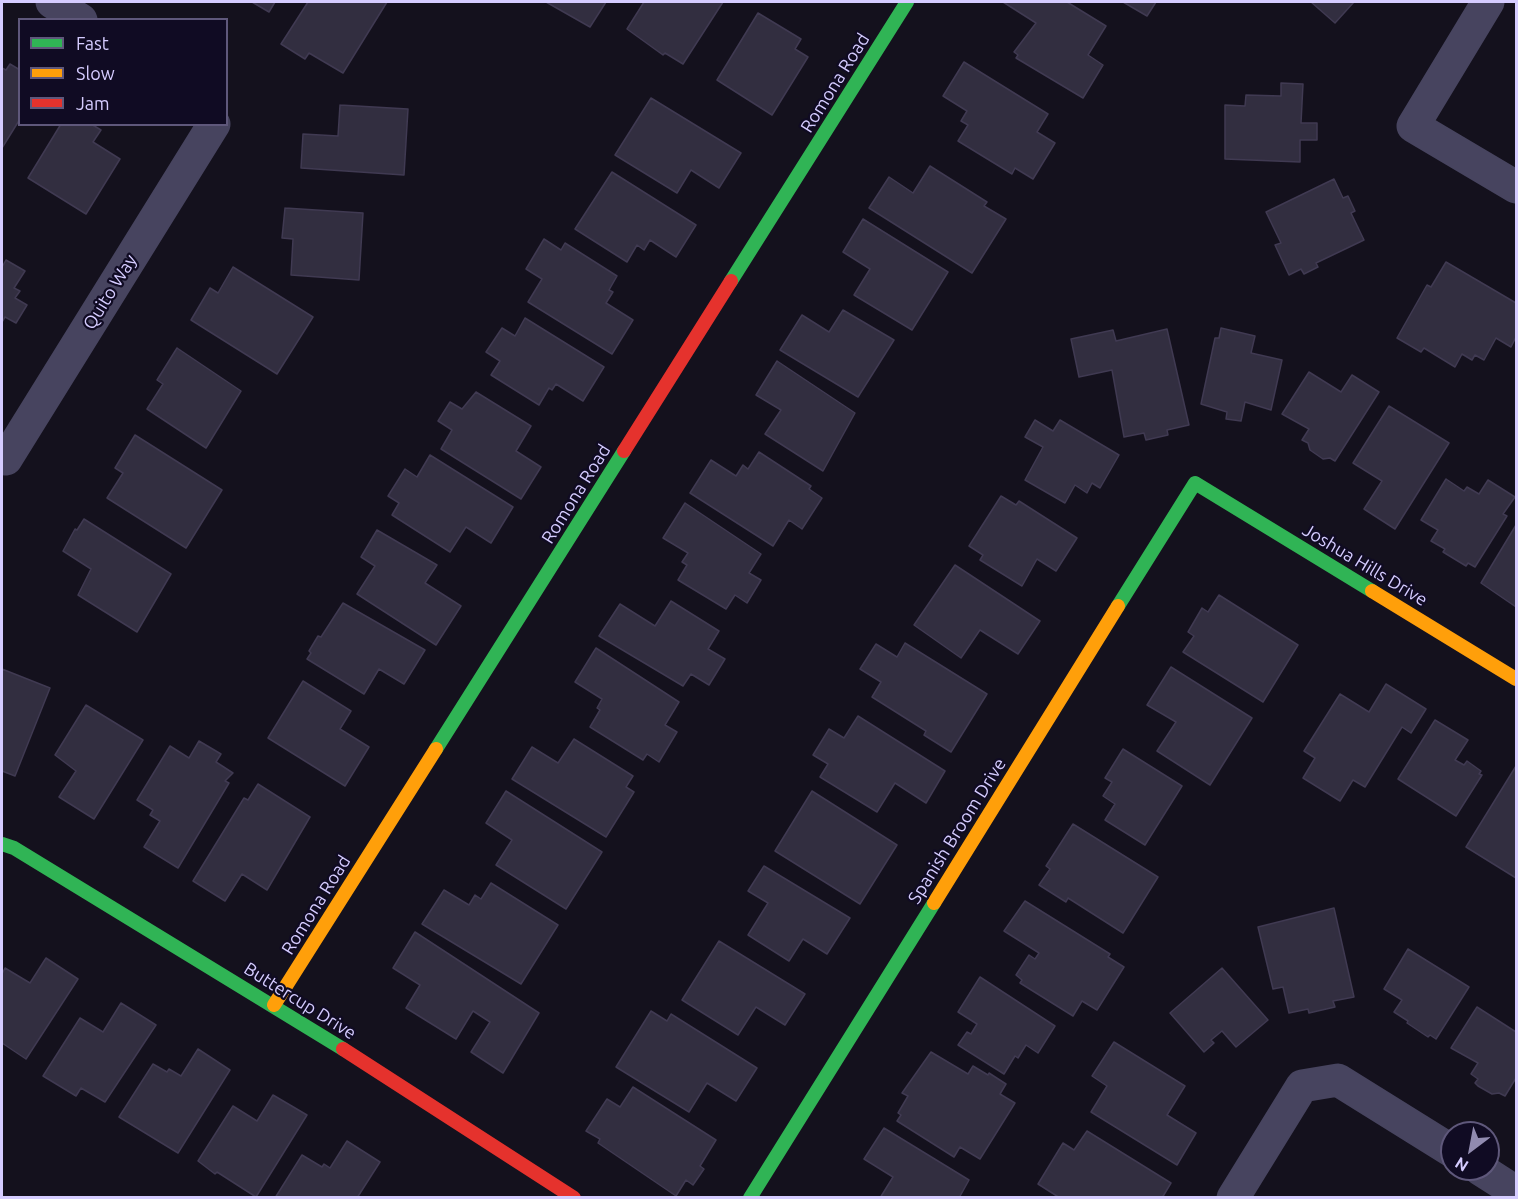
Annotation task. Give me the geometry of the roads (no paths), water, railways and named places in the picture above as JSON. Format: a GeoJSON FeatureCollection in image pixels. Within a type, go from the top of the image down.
{"type":"FeatureCollection","features":[{"type":"Feature","properties":{"kind":"street"},"geometry":{"type":"LineString","coordinates":[[52,2],[78,18]]}},
{"type":"Feature","properties":{"kind":"street","name":"Romona Road"},"geometry":{"type":"LineString","coordinates":[[274,1005],[906,2]]}},
{"type":"Feature","properties":{"kind":"street"},"geometry":{"type":"LineString","coordinates":[[1488,2],[1413,126],[1516,187]]}},
{"type":"Feature","properties":{"kind":"street","name":"Quito Way"},"geometry":{"type":"LineString","coordinates":[[4,458],[213,126]]}},
{"type":"Feature","properties":{"kind":"street","name":"Joshua Hills Drive"},"geometry":{"type":"LineString","coordinates":[[1196,483],[1516,679]]}},
{"type":"Feature","properties":{"kind":"street","name":"Spanish Broom Drive"},"geometry":{"type":"LineString","coordinates":[[750,1197],[1196,483]]}},
{"type":"Feature","properties":{"kind":"street","name":"Buttercup Drive"},"geometry":{"type":"LineString","coordinates":[[2,844],[14,848],[274,1005],[574,1197]]}},
{"type":"Feature","properties":{"kind":"street"},"geometry":{"type":"LineString","coordinates":[[1233,1197],[1302,1086],[1338,1080],[1440,1144]]}},
{"type":"Feature","properties":{"kind":"street"},"geometry":{"type":"LineString","coordinates":[[1499,1181],[1516,1192]]}}]}
